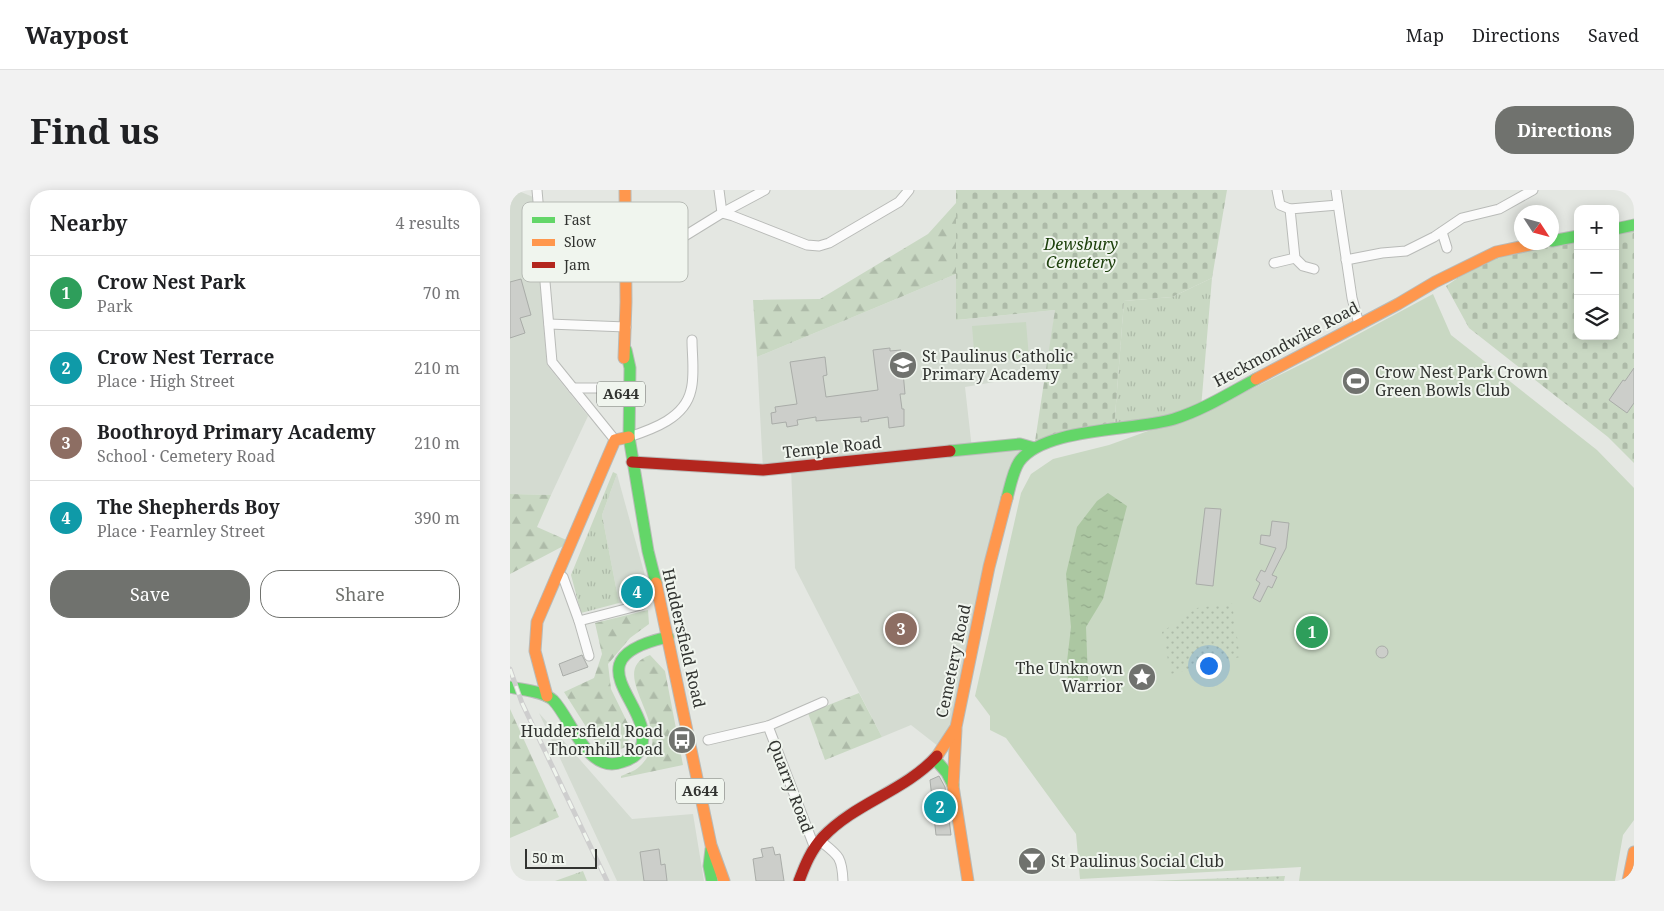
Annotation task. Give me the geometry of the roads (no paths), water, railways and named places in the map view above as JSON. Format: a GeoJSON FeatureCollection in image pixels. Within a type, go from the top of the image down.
{"type":"FeatureCollection","features":[{"type":"Feature","properties":{"kind":"main road"},"geometry":{"type":"LineString","coordinates":[[1619,228],[1634,226]]}},
{"type":"Feature","properties":{"kind":"main road"},"geometry":{"type":"LineString","coordinates":[[1559,240],[1574,237]]}},
{"type":"Feature","properties":{"kind":"main road","name":"Heckmondwike Road"},"geometry":{"type":"LineString","coordinates":[[1034,448],[1060,438],[1173,419],[1201,408],[1434,282],[1496,252],[1514,248]]}},
{"type":"Feature","properties":{"kind":"main road","name":"Huddersfield Road"},"geometry":{"type":"LineString","coordinates":[[626,282],[626,350],[620,380],[622,417],[629,437]]}},
{"type":"Feature","properties":{"kind":"main road","name":"Huddersfield Road"},"geometry":{"type":"LineString","coordinates":[[626,350],[630,368],[629,437],[648,551],[712,845],[724,881]]}},
{"type":"Feature","properties":{"kind":"main road"},"geometry":{"type":"LineString","coordinates":[[547,696],[536,663],[534,635],[536,622],[615,440],[629,437]]}},
{"type":"Feature","properties":{"kind":"main road","name":"Temple Road"},"geometry":{"type":"LineString","coordinates":[[632,462],[763,470],[1020,444],[1034,448]]}},
{"type":"Feature","properties":{"kind":"main road","name":"Cemetery Road"},"geometry":{"type":"LineString","coordinates":[[798,881],[804,863],[817,843],[836,824],[906,780],[934,759],[943,750],[956,727],[989,568],[1010,487],[1019,462],[1034,448]]}},
{"type":"Feature","properties":{"kind":"main road"},"geometry":{"type":"LineString","coordinates":[[510,687],[547,696],[554,701],[586,750],[596,759],[608,764],[622,763],[635,757],[641,747],[644,735],[642,724],[618,672],[624,657],[630,650],[648,642],[668,637]]}},
{"type":"Feature","properties":{"kind":"main road"},"geometry":{"type":"LineString","coordinates":[[956,727],[953,786],[968,881]]}},
{"type":"Feature","properties":{"kind":"main road"},"geometry":{"type":"LineString","coordinates":[[934,759],[947,773],[953,786]]}},
{"type":"Feature","properties":{"kind":"main road","name":"Huddersfield Road"},"geometry":{"type":"LineString","coordinates":[[712,845],[709,866],[712,881]]}},
{"type":"Feature","properties":{"kind":"main road"},"geometry":{"type":"LineString","coordinates":[[1628,881],[1634,852]]}},
{"type":"Feature","properties":{"kind":"street"},"geometry":{"type":"LineString","coordinates":[[719,190],[722,213]]}},
{"type":"Feature","properties":{"kind":"street"},"geometry":{"type":"LineString","coordinates":[[688,234],[765,190]]}},
{"type":"Feature","properties":{"kind":"street"},"geometry":{"type":"LineString","coordinates":[[722,213],[807,245],[819,246],[829,243],[899,202],[909,190]]}},
{"type":"Feature","properties":{"kind":"street"},"geometry":{"type":"LineString","coordinates":[[1276,190],[1280,205],[1290,209],[1338,205]]}},
{"type":"Feature","properties":{"kind":"street"},"geometry":{"type":"LineString","coordinates":[[1336,190],[1352,298],[1359,324]]}},
{"type":"Feature","properties":{"kind":"street"},"geometry":{"type":"LineString","coordinates":[[1346,260],[1382,253],[1406,251],[1442,232],[1462,218],[1499,209],[1533,190]]}},
{"type":"Feature","properties":{"kind":"street"},"geometry":{"type":"LineString","coordinates":[[1290,209],[1295,258],[1303,266],[1314,269]]}},
{"type":"Feature","properties":{"kind":"street"},"geometry":{"type":"LineString","coordinates":[[1442,232],[1448,248]]}},
{"type":"Feature","properties":{"kind":"street"},"geometry":{"type":"LineString","coordinates":[[1274,263],[1295,258]]}},
{"type":"Feature","properties":{"kind":"street"},"geometry":{"type":"LineString","coordinates":[[545,282],[552,362],[615,440]]}},
{"type":"Feature","properties":{"kind":"street"},"geometry":{"type":"LineString","coordinates":[[549,324],[626,327]]}},
{"type":"Feature","properties":{"kind":"street"},"geometry":{"type":"LineString","coordinates":[[629,437],[667,421],[688,402],[692,388],[692,340]]}},
{"type":"Feature","properties":{"kind":"street"},"geometry":{"type":"LineString","coordinates":[[572,388],[621,388]]}},
{"type":"Feature","properties":{"kind":"street"},"geometry":{"type":"LineString","coordinates":[[557,575],[563,577],[589,656]]}},
{"type":"Feature","properties":{"kind":"street"},"geometry":{"type":"LineString","coordinates":[[579,621],[641,605]]}},
{"type":"Feature","properties":{"kind":"street","name":"Quarry Road"},"geometry":{"type":"LineString","coordinates":[[708,740],[768,726],[823,702]]}},
{"type":"Feature","properties":{"kind":"street","name":"Quarry Road"},"geometry":{"type":"LineString","coordinates":[[768,726],[817,843]]}},
{"type":"Feature","properties":{"kind":"street"},"geometry":{"type":"LineString","coordinates":[[817,843],[835,852],[842,863],[844,881]]}},
{"type":"Feature","properties":{"kind":"water"},"geometry":{"type":"Polygon","coordinates":[[[1108,493],[1127,506],[1103,599],[1086,627],[1088,680],[1083,688],[1069,682],[1066,670],[1071,627],[1066,574],[1077,527],[1097,501],[1108,493]]]}},
{"type":"Feature","properties":{"kind":"railway"},"geometry":{"type":"LineString","coordinates":[[510,669],[522,703],[607,881]]}},
{"type":"Feature","properties":{"kind":"place","name":"St Paulinus Catholic Primary Academy"},"geometry":{"type":"Point","coordinates":[903,365]}},
{"type":"Feature","properties":{"kind":"place","name":"Crow Nest Park Crown Green Bowls Club"},"geometry":{"type":"Point","coordinates":[1356,381]}},
{"type":"Feature","properties":{"kind":"place","name":"The Shepherds Boy"},"geometry":{"type":"Point","coordinates":[637,592]}},
{"type":"Feature","properties":{"kind":"place","name":"Boothroyd Primary Academy"},"geometry":{"type":"Point","coordinates":[901,629]}},
{"type":"Feature","properties":{"kind":"place","name":"Crow Nest Park"},"geometry":{"type":"Point","coordinates":[1312,632]}},
{"type":"Feature","properties":{"kind":"place","name":"The Unknown Warrior"},"geometry":{"type":"Point","coordinates":[1142,677]}},
{"type":"Feature","properties":{"kind":"place","name":"Huddersfield Road Thornhill Road"},"geometry":{"type":"Point","coordinates":[682,740]}},
{"type":"Feature","properties":{"kind":"place","name":"Crow Nest Terrace"},"geometry":{"type":"Point","coordinates":[940,807]}},
{"type":"Feature","properties":{"kind":"place","name":"St Paulinus Social Club"},"geometry":{"type":"Point","coordinates":[1032,861]}},
{"type":"Feature","properties":{"kind":"park label","name":"Dewsbury Cemetery"},"geometry":{"type":"Point","coordinates":[1081,253]}}]}
